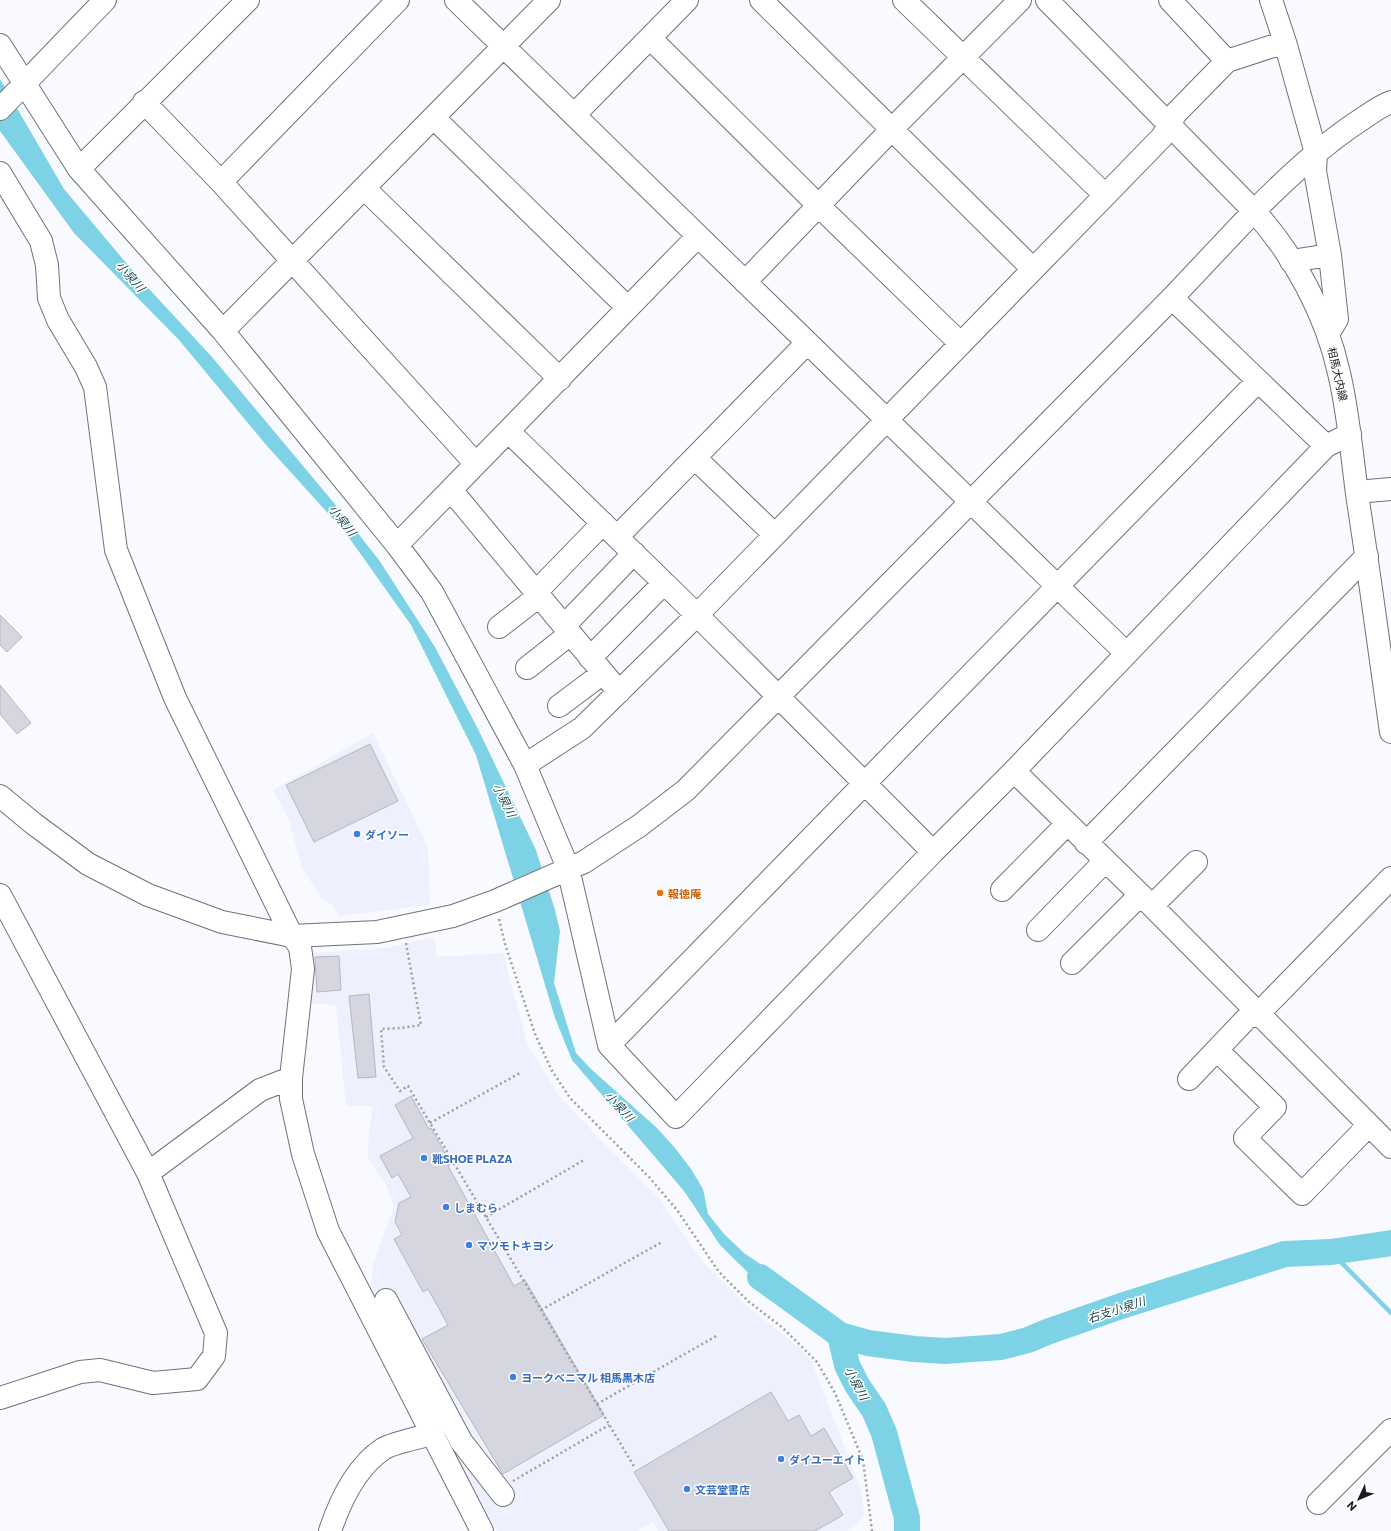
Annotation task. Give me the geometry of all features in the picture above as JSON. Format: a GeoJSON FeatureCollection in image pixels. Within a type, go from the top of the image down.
{"type":"FeatureCollection","features":[{"type":"Feature","properties":{"kind":"street"},"geometry":{"type":"LineString","coordinates":[[79,169],[144,102],[248,0]]}},
{"type":"Feature","properties":{"kind":"street"},"geometry":{"type":"LineString","coordinates":[[221,182],[398,0]]}},
{"type":"Feature","properties":{"kind":"street"},"geometry":{"type":"LineString","coordinates":[[456,0],[1126,653]]}},
{"type":"Feature","properties":{"kind":"street"},"geometry":{"type":"LineString","coordinates":[[223,331],[434,118],[548,0]]}},
{"type":"Feature","properties":{"kind":"street"},"geometry":{"type":"LineString","coordinates":[[574,115],[688,0]]}},
{"type":"Feature","properties":{"kind":"street"},"geometry":{"type":"LineString","coordinates":[[760,0],[892,128],[1032,268]]}},
{"type":"Feature","properties":{"kind":"street"},"geometry":{"type":"LineString","coordinates":[[904,0],[1104,194]]}},
{"type":"Feature","properties":{"kind":"street"},"geometry":{"type":"LineString","coordinates":[[745,282],[892,128],[1020,0]]}},
{"type":"Feature","properties":{"kind":"street","name":"相馬大内線"},"geometry":{"type":"LineString","coordinates":[[1048,0],[1271,230],[1311,295],[1328,334],[1339,372],[1350,434],[1391,732]]}},
{"type":"Feature","properties":{"kind":"street"},"geometry":{"type":"LineString","coordinates":[[1170,0],[1227,61]]}},
{"type":"Feature","properties":{"kind":"street"},"geometry":{"type":"LineString","coordinates":[[1271,0],[1285,42],[1316,153],[1315,171],[1330,255],[1337,319],[1328,334]]}},
{"type":"Feature","properties":{"kind":"street"},"geometry":{"type":"LineString","coordinates":[[0,109],[102,1]]}},
{"type":"Feature","properties":{"kind":"street"},"geometry":{"type":"LineString","coordinates":[[650,38],[819,206],[960,343]]}},
{"type":"Feature","properties":{"kind":"street"},"geometry":{"type":"LineString","coordinates":[[525,765],[582,728],[697,615],[887,420],[1032,268],[1162,137],[1176,113],[1227,61],[1285,42]]}},
{"type":"Feature","properties":{"kind":"street"},"geometry":{"type":"LineString","coordinates":[[0,45],[79,169],[223,331],[397,544],[432,592],[525,765],[560,872],[609,1045],[676,1117],[1014,771],[1326,446],[1350,434]]}},
{"type":"Feature","properties":{"kind":"street"},"geometry":{"type":"LineString","coordinates":[[144,102],[221,182],[476,464]]}},
{"type":"Feature","properties":{"kind":"street"},"geometry":{"type":"LineString","coordinates":[[0,796],[34,824],[88,864],[148,895],[222,922],[292,936],[377,932],[453,916],[495,901],[584,862],[627,834],[686,790],[1172,298],[1254,211],[1316,153],[1350,127],[1391,102]]}},
{"type":"Feature","properties":{"kind":"street"},"geometry":{"type":"LineString","coordinates":[[434,118],[628,308]]}},
{"type":"Feature","properties":{"kind":"street"},"geometry":{"type":"LineString","coordinates":[[0,173],[41,241],[47,265],[49,298],[58,320],[86,367],[95,387],[116,550],[175,698],[292,936],[300,947],[303,969],[291,1078],[291,1100],[303,1154],[328,1231],[482,1531]]}},
{"type":"Feature","properties":{"kind":"street"},"geometry":{"type":"LineString","coordinates":[[364,188],[560,379]]}},
{"type":"Feature","properties":{"kind":"street"},"geometry":{"type":"LineString","coordinates":[[397,544],[560,379],[698,236]]}},
{"type":"Feature","properties":{"kind":"street"},"geometry":{"type":"LineString","coordinates":[[1291,261],[1330,255]]}},
{"type":"Feature","properties":{"kind":"street"},"geometry":{"type":"LineString","coordinates":[[1172,298],[1326,446]]}},
{"type":"Feature","properties":{"kind":"street"},"geometry":{"type":"LineString","coordinates":[[499,627],[694,458],[807,343]]}},
{"type":"Feature","properties":{"kind":"street"},"geometry":{"type":"LineString","coordinates":[[609,1045],[865,785],[1258,381]]}},
{"type":"Feature","properties":{"kind":"street"},"geometry":{"type":"LineString","coordinates":[[508,432],[697,615],[778,698],[934,852]]}},
{"type":"Feature","properties":{"kind":"street"},"geometry":{"type":"LineString","coordinates":[[694,458],[775,535]]}},
{"type":"Feature","properties":{"kind":"street"},"geometry":{"type":"LineString","coordinates":[[1357,492],[1391,489]]}},
{"type":"Feature","properties":{"kind":"street"},"geometry":{"type":"LineString","coordinates":[[451,490],[619,692]]}},
{"type":"Feature","properties":{"kind":"street"},"geometry":{"type":"LineString","coordinates":[[527,668],[567,630],[634,553]]}},
{"type":"Feature","properties":{"kind":"street"},"geometry":{"type":"LineString","coordinates":[[1086,843],[1367,556]]}},
{"type":"Feature","properties":{"kind":"street"},"geometry":{"type":"LineString","coordinates":[[558,706],[596,665],[664,583]]}},
{"type":"Feature","properties":{"kind":"street"},"geometry":{"type":"LineString","coordinates":[[1014,771],[1146,900],[1391,1147]]}},
{"type":"Feature","properties":{"kind":"street"},"geometry":{"type":"LineString","coordinates":[[1002,890],[1067,824]]}},
{"type":"Feature","properties":{"kind":"street"},"geometry":{"type":"LineString","coordinates":[[1038,930],[1105,861]]}},
{"type":"Feature","properties":{"kind":"street"},"geometry":{"type":"LineString","coordinates":[[1072,963],[1146,900],[1196,862]]}},
{"type":"Feature","properties":{"kind":"street"},"geometry":{"type":"LineString","coordinates":[[1189,1079],[1247,1018],[1258,1014],[1391,878]]}},
{"type":"Feature","properties":{"kind":"street"},"geometry":{"type":"LineString","coordinates":[[0,895],[148,1173],[216,1333],[214,1356],[197,1379],[153,1383],[100,1370],[80,1372],[0,1398]]}},
{"type":"Feature","properties":{"kind":"street"},"geometry":{"type":"LineString","coordinates":[[1217,1050],[1275,1107],[1245,1138],[1302,1194],[1369,1125]]}},
{"type":"Feature","properties":{"kind":"street"},"geometry":{"type":"LineString","coordinates":[[148,1173],[260,1090],[291,1078]]}},
{"type":"Feature","properties":{"kind":"street"},"geometry":{"type":"LineString","coordinates":[[386,1300],[461,1441],[501,1492]]}},
{"type":"Feature","properties":{"kind":"street"},"geometry":{"type":"LineString","coordinates":[[1318,1503],[1391,1430]]}},
{"type":"Feature","properties":{"kind":"street"},"geometry":{"type":"LineString","coordinates":[[330,1531],[334,1518],[356,1475],[384,1448],[433,1434]]}},
{"type":"Feature","properties":{"kind":"path"},"geometry":{"type":"LineString","coordinates":[[495,901],[505,944],[535,1034],[551,1069],[570,1098],[649,1177],[677,1210],[719,1272],[748,1301],[783,1328],[817,1362],[835,1393],[863,1460],[872,1531]]}},
{"type":"Feature","properties":{"kind":"path"},"geometry":{"type":"LineString","coordinates":[[405,941],[421,1024],[401,1028],[382,1029],[384,1067],[400,1091],[408,1086],[635,1468]]}},
{"type":"Feature","properties":{"kind":"path"},"geometry":{"type":"LineString","coordinates":[[430,1123],[520,1072]]}},
{"type":"Feature","properties":{"kind":"path"},"geometry":{"type":"LineString","coordinates":[[486,1217],[584,1160]]}},
{"type":"Feature","properties":{"kind":"path"},"geometry":{"type":"LineString","coordinates":[[541,1310],[662,1242]]}},
{"type":"Feature","properties":{"kind":"path"},"geometry":{"type":"LineString","coordinates":[[597,1404],[718,1335]]}},
{"type":"Feature","properties":{"kind":"path"},"geometry":{"type":"LineString","coordinates":[[501,1492],[610,1425]]}},
{"type":"Feature","properties":{"kind":"shaded area","name":"ダイソー"},"geometry":{"type":"Polygon","coordinates":[[[373,733],[428,847],[430,905],[339,916],[332,905],[322,899],[302,868],[289,820],[273,790],[373,733]]]}},
{"type":"Feature","properties":{"kind":"shaded area"},"geometry":{"type":"Polygon","coordinates":[[[434,937],[437,957],[503,953],[527,1043],[557,1093],[595,1134],[658,1197],[703,1262],[748,1307],[799,1347],[812,1362],[861,1490],[864,1514],[856,1525],[847,1531],[658,1531],[653,1522],[638,1531],[497,1531],[369,1297],[373,1265],[394,1206],[387,1187],[368,1157],[369,1132],[373,1106],[346,1106],[336,1005],[309,1003],[309,953],[386,948],[434,937]]]}},
{"type":"Feature","properties":{"kind":"water"},"geometry":{"type":"Polygon","coordinates":[[[0,79],[64,189],[138,277],[212,357],[334,503],[379,560],[435,647],[478,729],[536,850],[560,931],[554,983],[576,1053],[591,1069],[657,1128],[675,1148],[691,1169],[703,1189],[708,1214],[724,1234],[744,1253],[799,1290],[780,1304],[720,1245],[684,1191],[572,1060],[555,1018],[476,755],[411,625],[345,532],[267,446],[179,340],[74,233],[0,131],[0,79]]]}},
{"type":"Feature","properties":{"kind":"building"},"geometry":{"type":"Polygon","coordinates":[[[0,615],[22,637],[7,652],[0,645],[0,615]]]}},
{"type":"Feature","properties":{"kind":"building"},"geometry":{"type":"Polygon","coordinates":[[[0,685],[31,723],[17,734],[0,714],[0,685]]]}},
{"type":"Feature","properties":{"kind":"building"},"geometry":{"type":"Polygon","coordinates":[[[370,744],[398,801],[314,842],[286,785],[370,744]]]}},
{"type":"Feature","properties":{"kind":"building"},"geometry":{"type":"Polygon","coordinates":[[[339,956],[341,990],[317,992],[315,957],[339,956]]]}},
{"type":"Feature","properties":{"kind":"building"},"geometry":{"type":"Polygon","coordinates":[[[369,994],[376,1077],[358,1078],[349,996],[369,994]]]}},
{"type":"Feature","properties":{"kind":"building"},"geometry":{"type":"Polygon","coordinates":[[[411,1096],[429,1129],[431,1128],[451,1164],[448,1166],[514,1286],[525,1280],[604,1415],[503,1474],[422,1339],[448,1325],[428,1289],[423,1292],[394,1239],[402,1235],[395,1222],[399,1203],[411,1197],[398,1174],[392,1178],[380,1156],[413,1138],[395,1105],[411,1096]]]}},
{"type":"Feature","properties":{"kind":"building"},"geometry":{"type":"Polygon","coordinates":[[[771,1392],[788,1421],[799,1415],[811,1436],[824,1428],[853,1478],[829,1492],[843,1515],[815,1531],[669,1531],[634,1472],[771,1392]]]}},
{"type":"Feature","properties":{"kind":"waterway","name":"右支小泉川"},"geometry":{"type":"LineString","coordinates":[[840,1335],[868,1343],[914,1349],[945,1351],[1001,1347],[1028,1340],[1121,1306],[1285,1254],[1331,1252],[1391,1243]]}},
{"type":"Feature","properties":{"kind":"waterway"},"geometry":{"type":"LineString","coordinates":[[1331,1252],[1391,1313]]}},
{"type":"Feature","properties":{"kind":"waterway","name":"小泉川"},"geometry":{"type":"LineString","coordinates":[[760,1277],[840,1335],[847,1365],[857,1385],[874,1410],[884,1433],[907,1518],[907,1531]]}},
{"type":"Feature","properties":{"kind":"place","name":"ダイソー"},"geometry":{"type":"Point","coordinates":[357,834]}},
{"type":"Feature","properties":{"kind":"place","name":"報徳庵"},"geometry":{"type":"Point","coordinates":[660,893]}},
{"type":"Feature","properties":{"kind":"place","name":"靴SHOE PLAZA"},"geometry":{"type":"Point","coordinates":[424,1158]}},
{"type":"Feature","properties":{"kind":"place","name":"しまむら"},"geometry":{"type":"Point","coordinates":[446,1207]}},
{"type":"Feature","properties":{"kind":"place","name":"マツモトキヨシ"},"geometry":{"type":"Point","coordinates":[469,1245]}},
{"type":"Feature","properties":{"kind":"place","name":"ヨークベニマル 相馬黒木店"},"geometry":{"type":"Point","coordinates":[513,1377]}},
{"type":"Feature","properties":{"kind":"place","name":"ダイユーエイト"},"geometry":{"type":"Point","coordinates":[781,1459]}},
{"type":"Feature","properties":{"kind":"place","name":"文芸堂書店"},"geometry":{"type":"Point","coordinates":[687,1489]}}]}
